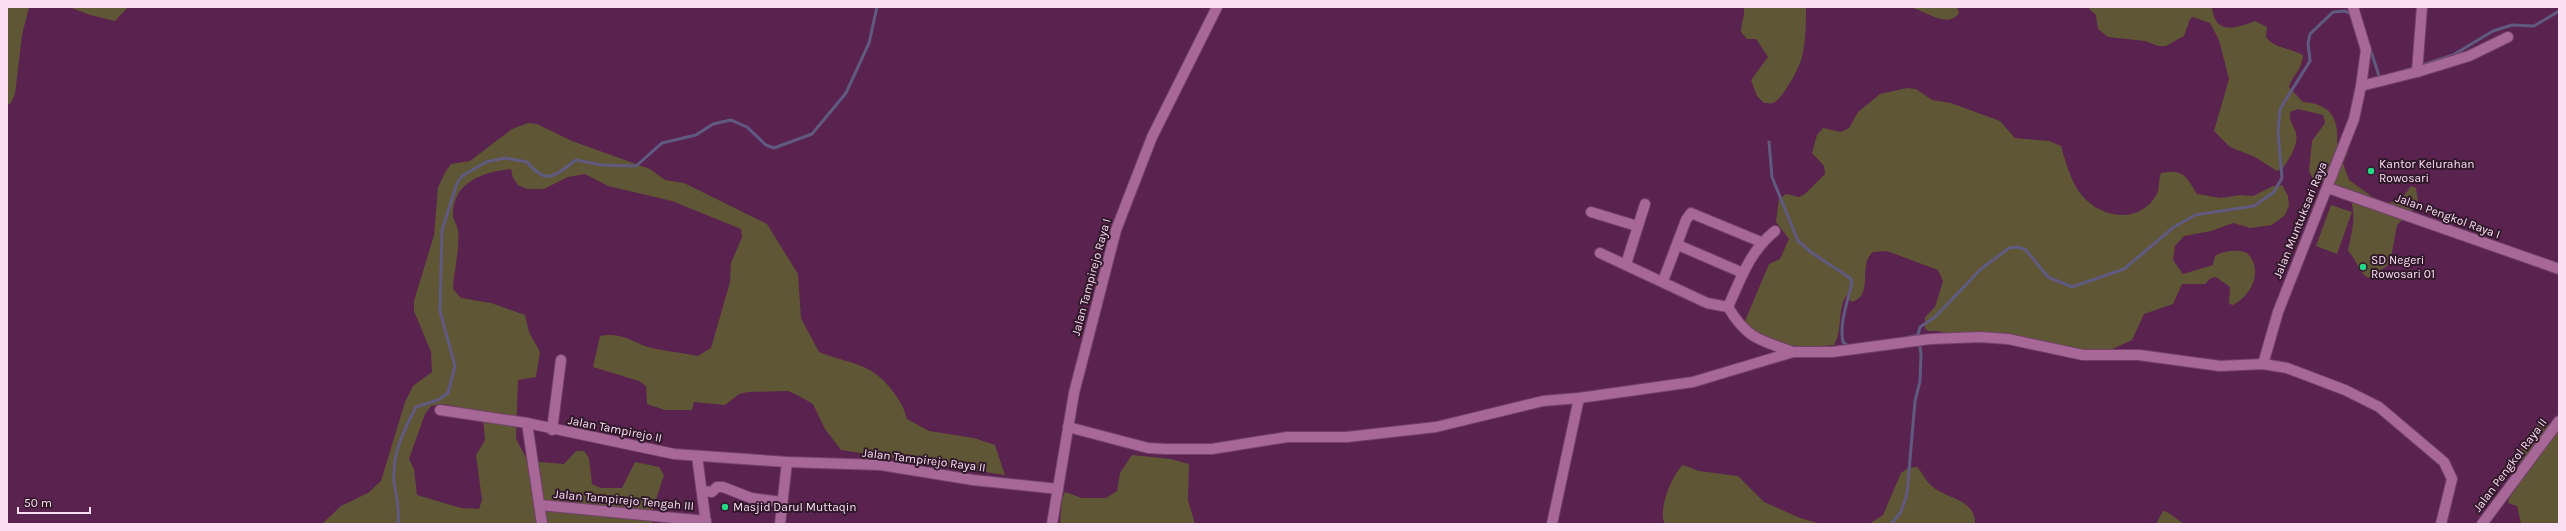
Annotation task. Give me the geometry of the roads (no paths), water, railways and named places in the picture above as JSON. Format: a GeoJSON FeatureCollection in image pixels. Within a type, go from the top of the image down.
{"type":"FeatureCollection","features":[{"type":"Feature","properties":{"kind":"street","name":"Jalan Tampirejo Raya I"},"geometry":{"type":"LineString","coordinates":[[1052,524],[1074,393],[1116,230],[1152,138],[1217,7]]}},
{"type":"Feature","properties":{"kind":"street","name":"Jalan Muntuksari Raya"},"geometry":{"type":"LineString","coordinates":[[2263,364],[2278,312],[2310,227],[2328,188],[2354,119],[2361,86],[2366,50],[2353,7]]}},
{"type":"Feature","properties":{"kind":"street"},"geometry":{"type":"LineString","coordinates":[[2417,66],[2422,7]]}},
{"type":"Feature","properties":{"kind":"street"},"geometry":{"type":"LineString","coordinates":[[2361,86],[2417,66],[2469,56],[2508,38]]}},
{"type":"Feature","properties":{"kind":"street","name":"Jalan Pengkol Raya I"},"geometry":{"type":"LineString","coordinates":[[2328,188],[2559,268]]}},
{"type":"Feature","properties":{"kind":"street"},"geometry":{"type":"LineString","coordinates":[[1626,264],[1645,204]]}},
{"type":"Feature","properties":{"kind":"street"},"geometry":{"type":"LineString","coordinates":[[1591,212],[1637,226]]}},
{"type":"Feature","properties":{"kind":"street"},"geometry":{"type":"LineString","coordinates":[[1663,281],[1678,245],[1686,220],[1694,213],[1761,242]]}},
{"type":"Feature","properties":{"kind":"street"},"geometry":{"type":"LineString","coordinates":[[1728,307],[1743,273],[1761,242],[1775,231]]}},
{"type":"Feature","properties":{"kind":"street"},"geometry":{"type":"LineString","coordinates":[[1678,245],[1743,273]]}},
{"type":"Feature","properties":{"kind":"street"},"geometry":{"type":"LineString","coordinates":[[1600,253],[1663,281],[1707,303],[1728,307],[1738,323],[1750,335],[1793,352]]}},
{"type":"Feature","properties":{"kind":"street"},"geometry":{"type":"LineString","coordinates":[[1068,427],[1148,448],[1194,450],[1287,437],[1347,438],[1436,427],[1543,401],[1579,398],[1693,382],[1793,352],[1832,352],[1930,339],[1980,337],[2008,339],[2083,355],[2154,356],[2220,366],[2263,364],[2287,368],[2344,390],[2379,407],[2444,462],[2452,476],[2448,501],[2441,524]]}},
{"type":"Feature","properties":{"kind":"street"},"geometry":{"type":"LineString","coordinates":[[552,430],[561,360]]}},
{"type":"Feature","properties":{"kind":"street"},"geometry":{"type":"LineString","coordinates":[[1552,524],[1579,398]]}},
{"type":"Feature","properties":{"kind":"street","name":"Jalan Tampirejo II"},"geometry":{"type":"LineString","coordinates":[[440,410],[527,424],[552,430],[697,456],[787,462]]}},
{"type":"Feature","properties":{"kind":"street","name":"Jalan Pengkol Raya II"},"geometry":{"type":"LineString","coordinates":[[2482,524],[2559,421]]}},
{"type":"Feature","properties":{"kind":"street"},"geometry":{"type":"LineString","coordinates":[[527,424],[542,524]]}},
{"type":"Feature","properties":{"kind":"street"},"geometry":{"type":"LineString","coordinates":[[697,456],[703,491],[706,522]]}},
{"type":"Feature","properties":{"kind":"street"},"geometry":{"type":"LineString","coordinates":[[780,524],[787,462]]}},
{"type":"Feature","properties":{"kind":"street","name":"Jalan Tampirejo Raya II"},"geometry":{"type":"LineString","coordinates":[[787,462],[881,465],[973,480],[1058,488]]}},
{"type":"Feature","properties":{"kind":"street"},"geometry":{"type":"LineString","coordinates":[[703,491],[712,492],[717,487],[723,487],[751,498],[782,502]]}},
{"type":"Feature","properties":{"kind":"street","name":"Jalan Tampirejo Tengah III"},"geometry":{"type":"LineString","coordinates":[[540,506],[706,522]]}},
{"type":"Feature","properties":{"kind":"waterway"},"geometry":{"type":"LineString","coordinates":[[398,524],[398,508],[394,471],[400,442],[416,407],[438,400],[448,393],[455,366],[440,311],[442,230],[457,183],[462,176],[486,162],[505,158],[527,162],[540,174],[545,176],[556,174],[576,160],[602,165],[636,166],[662,143],[696,135],[713,124],[731,120],[747,127],[766,145],[774,148],[812,134],[846,93],[869,43],[877,7]]}},
{"type":"Feature","properties":{"kind":"waterway"},"geometry":{"type":"LineString","coordinates":[[1891,524],[1901,512],[1907,494],[1915,401],[1920,381],[1921,354],[1918,335],[1920,327],[1935,317],[1981,269],[2009,248],[2018,247],[2026,250],[2048,277],[2072,287],[2124,269],[2174,227],[2195,215],[2254,206],[2274,192],[2282,178],[2278,132],[2280,109],[2310,61],[2308,43],[2310,34],[2333,12],[2345,11],[2352,15]]}},
{"type":"Feature","properties":{"kind":"waterway"},"geometry":{"type":"LineString","coordinates":[[2404,71],[2453,55],[2493,31],[2512,25],[2534,26],[2559,11]]}},
{"type":"Feature","properties":{"kind":"waterway"},"geometry":{"type":"LineString","coordinates":[[2370,48],[2379,76],[2384,77]]}},
{"type":"Feature","properties":{"kind":"waterway"},"geometry":{"type":"LineString","coordinates":[[1769,142],[1772,177],[1798,241],[1812,253],[1850,278],[1852,282],[1844,312],[1842,327],[1843,342],[1848,346]]}},
{"type":"Feature","properties":{"kind":"waterway"},"geometry":{"type":"LineString","coordinates":[[1905,338],[1918,335]]}},
{"type":"Feature","properties":{"kind":"place","name":"Kantor Kelurahan Rowosari"},"geometry":{"type":"Point","coordinates":[2371,171]}},
{"type":"Feature","properties":{"kind":"place","name":"SD Negeri Rowosari 01"},"geometry":{"type":"Point","coordinates":[2363,267]}},
{"type":"Feature","properties":{"kind":"place","name":"Masjid Darul Muttaqin"},"geometry":{"type":"Point","coordinates":[725,507]}}]}
